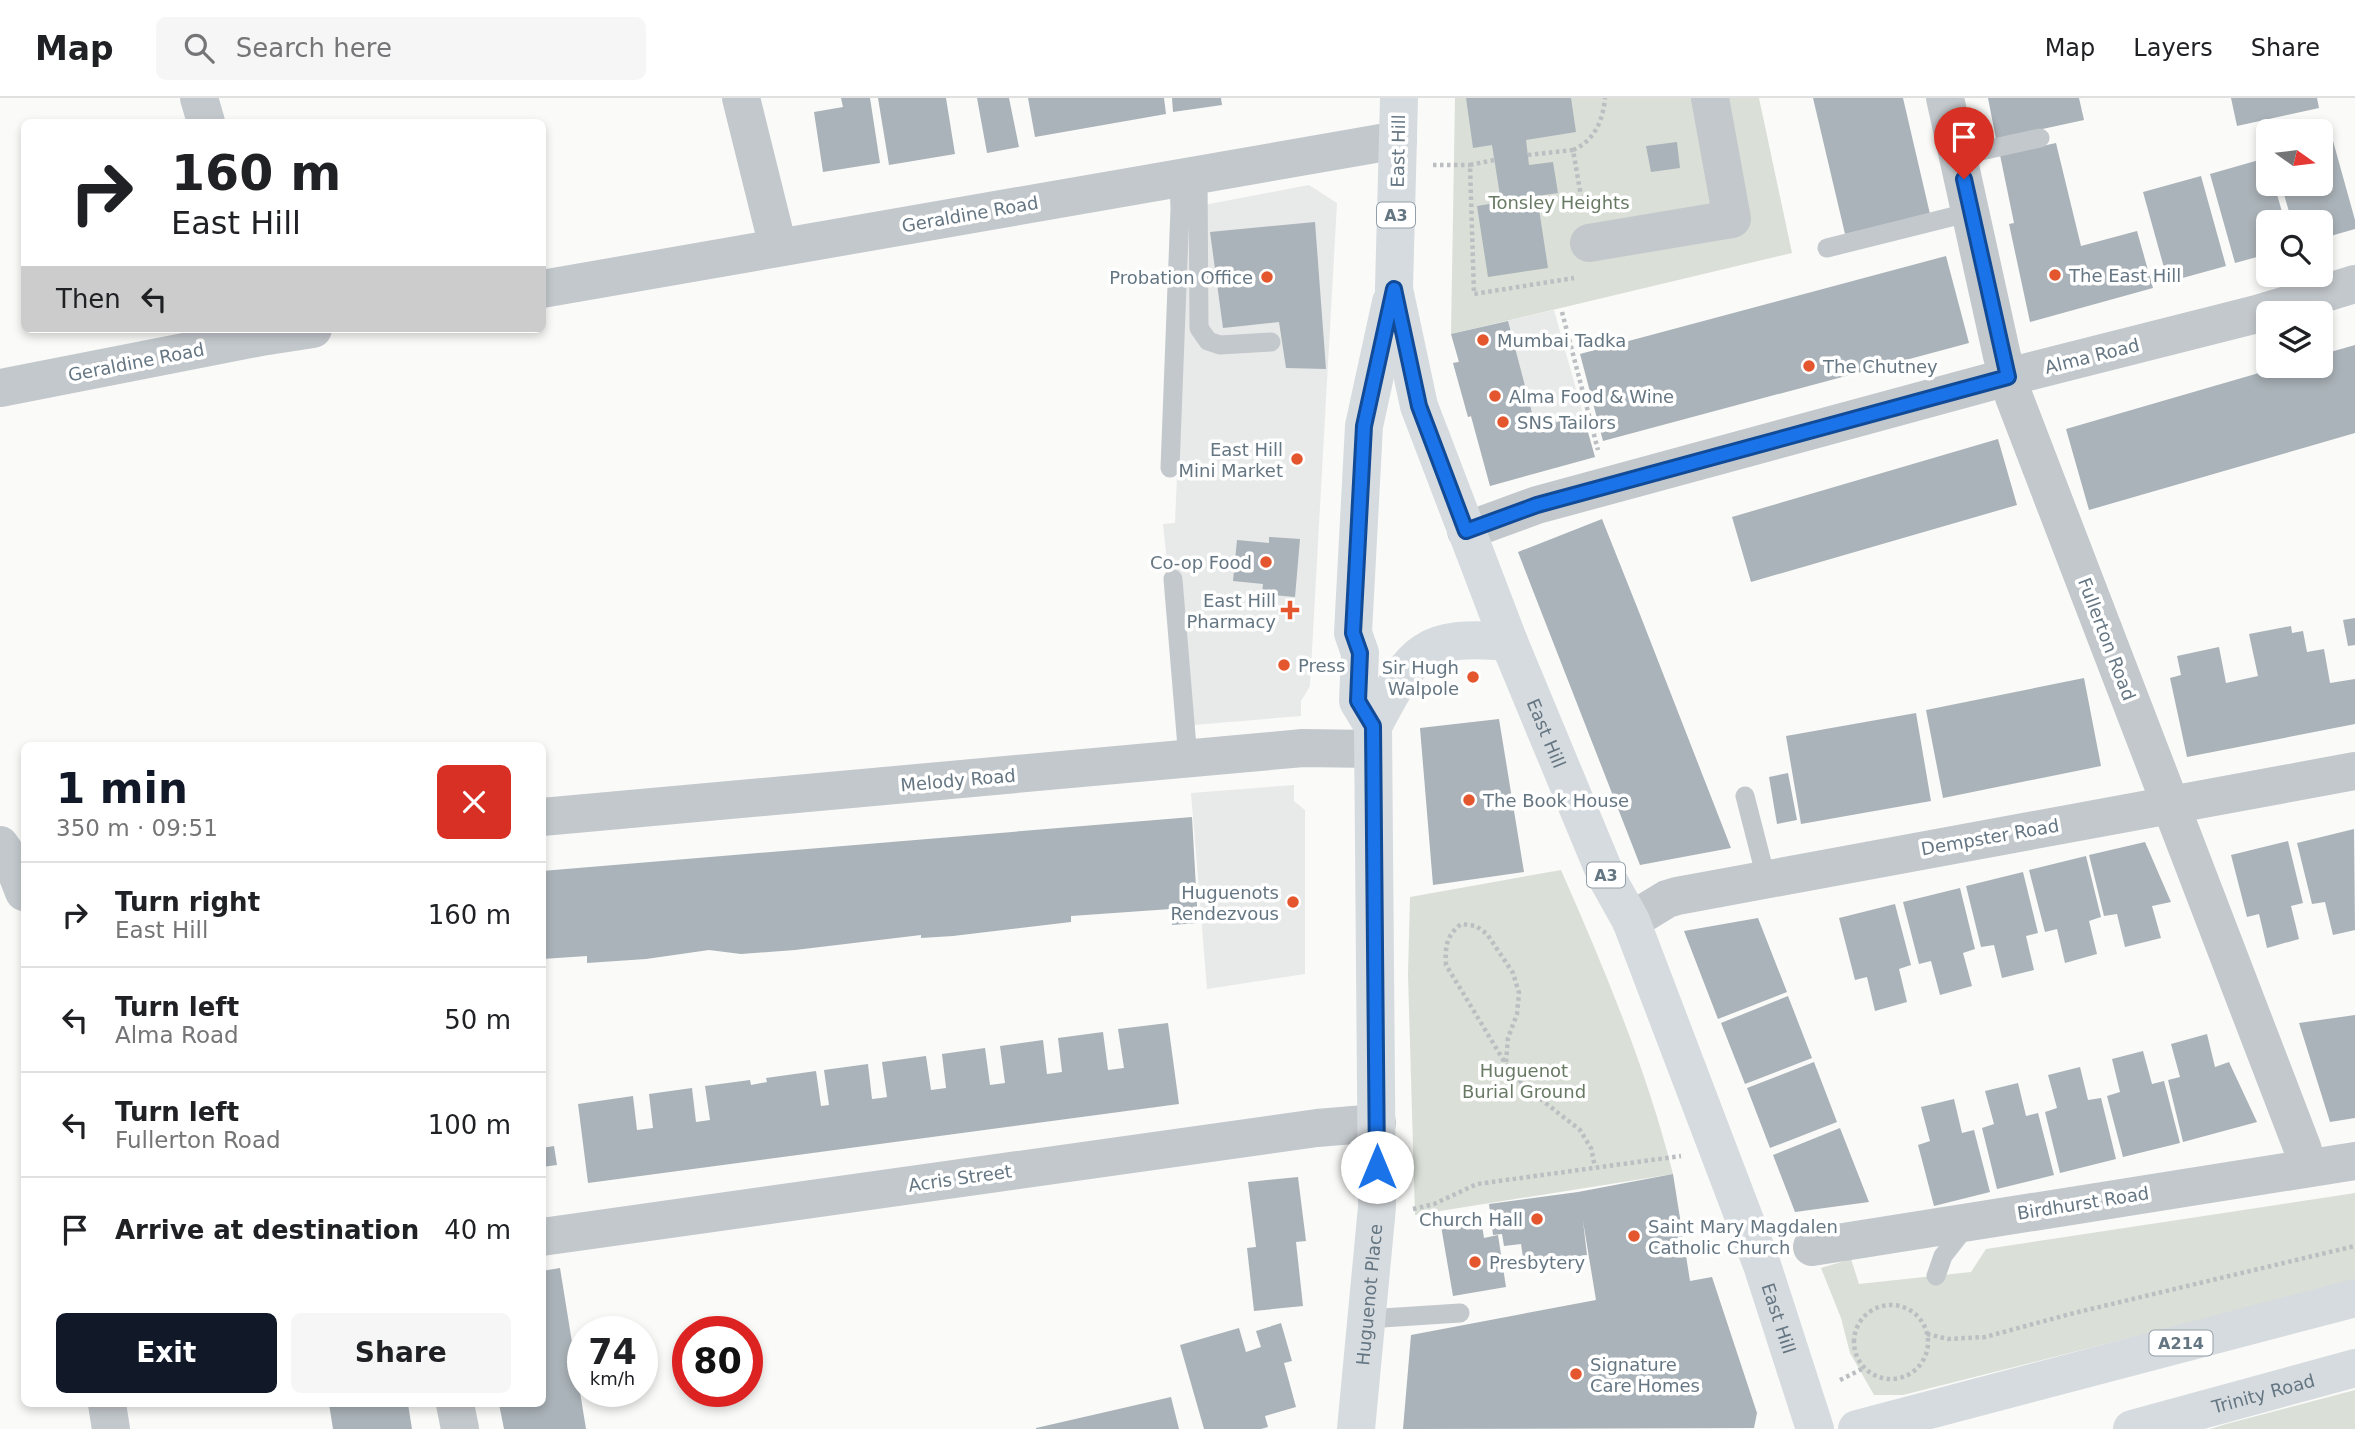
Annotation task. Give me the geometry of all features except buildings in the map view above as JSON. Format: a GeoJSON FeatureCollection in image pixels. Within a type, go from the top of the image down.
{"type":"FeatureCollection","features":[{"type":"Feature","properties":{"kind":"highway","name":"East Hill"},"geometry":{"type":"LineString","coordinates":[[1399,98],[1394,289],[1419,406],[1509,642],[1607,878],[1631,921],[1762,1265],[1815,1429]]}},
{"type":"Feature","properties":{"kind":"highway","name":"Huguenot Place"},"geometry":{"type":"LineString","coordinates":[[1352,1424],[1367,1319],[1377,1207],[1373,737],[1358,701],[1360,653],[1353,633],[1364,426],[1394,289]]}},
{"type":"Feature","properties":{"kind":"highway","name":"A3"},"geometry":{"type":"LineString","coordinates":[[1373,737],[1395,684],[1420,653],[1438,643],[1475,639],[1509,642]]}},
{"type":"Feature","properties":{"kind":"highway","name":"A214"},"geometry":{"type":"LineString","coordinates":[[1857,1429],[2355,1298]]}},
{"type":"Feature","properties":{"kind":"highway","name":"Trinity Road"},"geometry":{"type":"LineString","coordinates":[[2132,1429],[2355,1368]]}},
{"type":"Feature","properties":{"kind":"street"},"geometry":{"type":"LineString","coordinates":[[199,98],[204,119]]}},
{"type":"Feature","properties":{"kind":"street"},"geometry":{"type":"LineString","coordinates":[[741,98],[778,247]]}},
{"type":"Feature","properties":{"kind":"street"},"geometry":{"type":"LineString","coordinates":[[1589,243],[1732,219],[1710,98]]}},
{"type":"Feature","properties":{"kind":"street","name":"Fullerton Road"},"geometry":{"type":"LineString","coordinates":[[1945,98],[2008,377],[2308,1168]]}},
{"type":"Feature","properties":{"kind":"street","name":"Geraldine Road"},"geometry":{"type":"LineString","coordinates":[[546,288],[1398,140]]}},
{"type":"Feature","properties":{"kind":"street","name":"Alma Road"},"geometry":{"type":"LineString","coordinates":[[1466,531],[1537,505],[2008,377],[2256,314],[2355,284]]}},
{"type":"Feature","properties":{"kind":"street","name":"Geraldine Road"},"geometry":{"type":"LineString","coordinates":[[0,388],[260,333]]}},
{"type":"Feature","properties":{"kind":"street","name":"Melody Road"},"geometry":{"type":"LineString","coordinates":[[546,817],[1303,748],[1373,737]]}},
{"type":"Feature","properties":{"kind":"street","name":"Dempster Road"},"geometry":{"type":"LineString","coordinates":[[1631,921],[1667,899],[1766,878],[2355,771]]}},
{"type":"Feature","properties":{"kind":"street","name":"Acris Street"},"geometry":{"type":"LineString","coordinates":[[546,1236],[1317,1128],[1377,1123]]}},
{"type":"Feature","properties":{"kind":"street","name":"Birdhurst Road"},"geometry":{"type":"LineString","coordinates":[[1812,1247],[2355,1161]]}},
{"type":"Feature","properties":{"kind":"street"},"geometry":{"type":"LineString","coordinates":[[107,1407],[111,1429]]}},
{"type":"Feature","properties":{"kind":"street"},"geometry":{"type":"LineString","coordinates":[[456,1407],[460,1429]]}},
{"type":"Feature","properties":{"kind":"lane"},"geometry":{"type":"LineString","coordinates":[[1958,156],[2040,138]]}},
{"type":"Feature","properties":{"kind":"lane"},"geometry":{"type":"LineString","coordinates":[[1188,175],[1199,328],[1208,341],[1220,345],[1271,342]]}},
{"type":"Feature","properties":{"kind":"lane"},"geometry":{"type":"LineString","coordinates":[[1170,468],[1180,209],[1188,175]]}},
{"type":"Feature","properties":{"kind":"lane"},"geometry":{"type":"LineString","coordinates":[[1827,247],[1971,212]]}},
{"type":"Feature","properties":{"kind":"lane"},"geometry":{"type":"LineString","coordinates":[[1173,579],[1188,758]]}},
{"type":"Feature","properties":{"kind":"lane"},"geometry":{"type":"LineString","coordinates":[[1745,796],[1766,878]]}},
{"type":"Feature","properties":{"kind":"lane"},"geometry":{"type":"LineString","coordinates":[[1936,1276],[1943,1256],[1971,1220]]}},
{"type":"Feature","properties":{"kind":"lane"},"geometry":{"type":"LineString","coordinates":[[1367,1319],[1460,1313]]}},
{"type":"Feature","properties":{"kind":"path"},"geometry":{"type":"LineString","coordinates":[[1528,155],[1573,150],[1587,144],[1603,117],[1605,98]]}},
{"type":"Feature","properties":{"kind":"path"},"geometry":{"type":"LineString","coordinates":[[1470,165],[1474,294],[1592,275],[1573,150]]}},
{"type":"Feature","properties":{"kind":"path"},"geometry":{"type":"LineString","coordinates":[[1456,165],[1494,160]]}},
{"type":"Feature","properties":{"kind":"path"},"geometry":{"type":"LineString","coordinates":[[1562,312],[1596,444]]}},
{"type":"Feature","properties":{"kind":"path"},"geometry":{"type":"LineString","coordinates":[[1506,1062],[1508,1038],[1517,1014],[1519,993],[1513,973],[1487,934],[1476,926],[1461,924],[1450,932],[1445,946],[1446,965],[1510,1071],[1529,1090],[1580,1130],[1591,1148],[1595,1167]]}},
{"type":"Feature","properties":{"kind":"path"},"geometry":{"type":"LineString","coordinates":[[1377,1207],[1415,1210],[1477,1184],[1679,1157],[1717,1148]]}},
{"type":"Feature","properties":{"kind":"path"},"geometry":{"type":"LineString","coordinates":[[1927,1334],[1948,1339],[1985,1337],[2355,1246]]}},
{"type":"Feature","properties":{"kind":"path"},"geometry":{"type":"LineString","coordinates":[[1890,1304],[1903,1306],[1914,1312],[1927,1334],[1928,1347],[1917,1368],[1897,1378],[1885,1378],[1874,1375],[1864,1367],[1857,1358],[1854,1335],[1858,1324],[1867,1314],[1890,1304]]}},
{"type":"Feature","properties":{"kind":"path"},"geometry":{"type":"LineString","coordinates":[[1851,1376],[1864,1367]]}},
{"type":"Feature","properties":{"kind":"shaded area"},"geometry":{"type":"Polygon","coordinates":[[[1309,185],[1337,203],[1310,686],[1301,701],[1301,716],[1194,725],[1182,575],[1168,573],[1163,524],[1175,523],[1188,208],[1309,185]]]}},
{"type":"Feature","properties":{"kind":"shaded area"},"geometry":{"type":"Polygon","coordinates":[[[1554,310],[1595,457],[1490,486],[1453,363],[1459,361],[1451,334],[1554,310]]]}},
{"type":"Feature","properties":{"kind":"shaded area"},"geometry":{"type":"Polygon","coordinates":[[[1294,785],[1294,801],[1305,810],[1305,974],[1207,989],[1191,793],[1294,785]]]}},
{"type":"Feature","properties":{"kind":"green space","name":"Tonsley Heights"},"geometry":{"type":"Polygon","coordinates":[[[1455,98],[1759,98],[1792,253],[1451,334],[1455,98]]]}},
{"type":"Feature","properties":{"kind":"green space","name":"Huguenot Burial Ground"},"geometry":{"type":"Polygon","coordinates":[[[1561,870],[1608,982],[1651,1096],[1673,1174],[1415,1215],[1408,975],[1410,897],[1561,870]]]}},
{"type":"Feature","properties":{"kind":"green space"},"geometry":{"type":"Polygon","coordinates":[[[2355,1193],[2355,1281],[1903,1395],[1874,1395],[1850,1353],[1841,1318],[1821,1268],[1851,1259],[1859,1284],[1971,1272],[1986,1249],[2355,1193]]]}},
{"type":"Feature","properties":{"kind":"green space"},"geometry":{"type":"Polygon","coordinates":[[[2355,1390],[2355,1429],[2210,1429],[2226,1424],[2355,1390]]]}},
{"type":"Feature","properties":{"kind":"place","name":"The East Hill"},"geometry":{"type":"Point","coordinates":[2055,275]}},
{"type":"Feature","properties":{"kind":"place","name":"Probation Office"},"geometry":{"type":"Point","coordinates":[1267,277]}},
{"type":"Feature","properties":{"kind":"place","name":"Mumbai Tadka"},"geometry":{"type":"Point","coordinates":[1483,340]}},
{"type":"Feature","properties":{"kind":"place","name":"The Chutney"},"geometry":{"type":"Point","coordinates":[1809,366]}},
{"type":"Feature","properties":{"kind":"place","name":"Alma Food & Wine"},"geometry":{"type":"Point","coordinates":[1495,396]}},
{"type":"Feature","properties":{"kind":"place","name":"SNS Tailors"},"geometry":{"type":"Point","coordinates":[1503,422]}},
{"type":"Feature","properties":{"kind":"place","name":"East Hill Mini Market"},"geometry":{"type":"Point","coordinates":[1297,459]}},
{"type":"Feature","properties":{"kind":"place","name":"Co-op Food"},"geometry":{"type":"Point","coordinates":[1266,562]}},
{"type":"Feature","properties":{"kind":"place","name":"East Hill Pharmacy"},"geometry":{"type":"Point","coordinates":[1290,610]}},
{"type":"Feature","properties":{"kind":"place","name":"Press"},"geometry":{"type":"Point","coordinates":[1284,665]}},
{"type":"Feature","properties":{"kind":"place","name":"Sir Hugh Walpole"},"geometry":{"type":"Point","coordinates":[1473,677]}},
{"type":"Feature","properties":{"kind":"place","name":"The Book House"},"geometry":{"type":"Point","coordinates":[1469,800]}},
{"type":"Feature","properties":{"kind":"place","name":"Huguenots Rendezvous"},"geometry":{"type":"Point","coordinates":[1293,902]}},
{"type":"Feature","properties":{"kind":"place","name":"Church Hall"},"geometry":{"type":"Point","coordinates":[1537,1219]}},
{"type":"Feature","properties":{"kind":"place","name":"Saint Mary Magdalen Catholic Church"},"geometry":{"type":"Point","coordinates":[1634,1236]}},
{"type":"Feature","properties":{"kind":"place","name":"Presbytery"},"geometry":{"type":"Point","coordinates":[1475,1262]}},
{"type":"Feature","properties":{"kind":"place","name":"Signature Care Homes"},"geometry":{"type":"Point","coordinates":[1576,1374]}},
{"type":"Feature","properties":{"kind":"route"},"geometry":{"type":"LineString","coordinates":[[1377,1167],[1373,726],[1358,701],[1360,653],[1353,633],[1364,426],[1394,289],[1419,406],[1466,531],[1537,505],[2008,377],[1964,179]]}}]}
